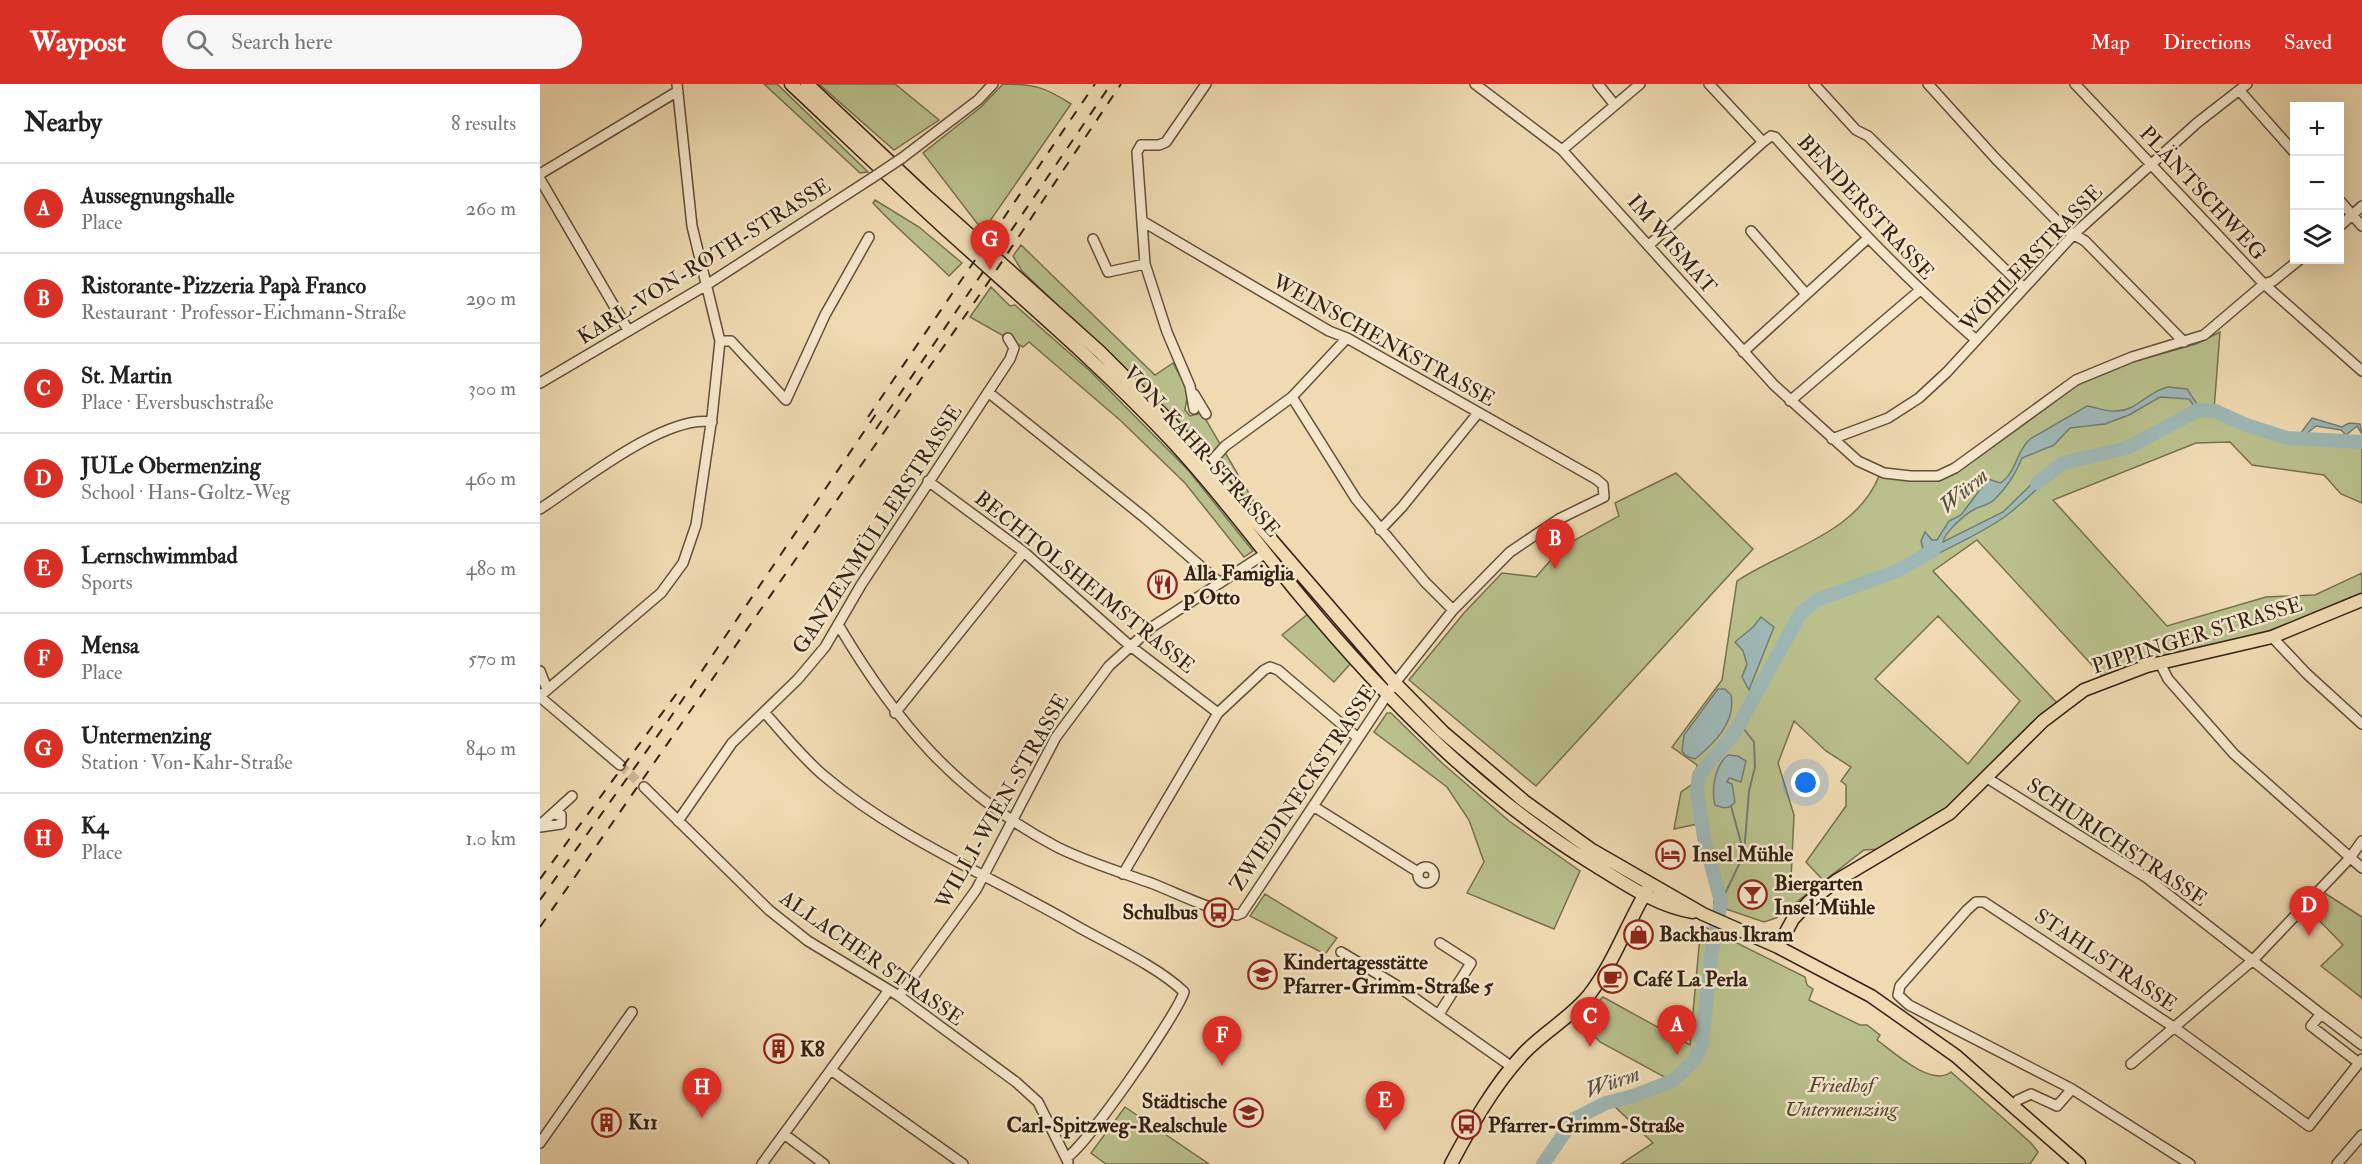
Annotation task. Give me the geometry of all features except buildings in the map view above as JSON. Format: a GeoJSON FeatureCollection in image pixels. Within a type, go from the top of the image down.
{"type":"FeatureCollection","features":[{"type":"Feature","properties":{"kind":"main road","name":"VON-KAHR-STRASSE"},"geometry":{"type":"LineString","coordinates":[[791,84],[939,223],[1092,360],[1171,440],[1304,600],[1391,688],[1524,801],[1647,889],[1778,947],[1871,996],[1938,1041],[2079,1164]]}},
{"type":"Feature","properties":{"kind":"main road","name":"VON-KAHR-STRASSE"},"geometry":{"type":"LineString","coordinates":[[807,84],[925,195],[1100,352],[1209,464],[1391,688]]}},
{"type":"Feature","properties":{"kind":"main road","name":"PIPPINGER STRASSE"},"geometry":{"type":"LineString","coordinates":[[1778,947],[1793,919],[1809,902],[1836,881],[1950,813],[2043,721],[2084,690],[2124,673],[2272,637],[2362,600]]}},
{"type":"Feature","properties":{"kind":"main road"},"geometry":{"type":"LineString","coordinates":[[1451,1164],[1482,1108],[1512,1067],[1536,1041],[1576,1009],[1590,993],[1647,889]]}},
{"type":"Feature","properties":{"kind":"street","name":"KARL-VON-ROTH-STRASSE"},"geometry":{"type":"LineString","coordinates":[[540,383],[708,284],[872,178],[978,100],[993,84]]}},
{"type":"Feature","properties":{"kind":"street"},"geometry":{"type":"LineString","coordinates":[[1206,84],[1166,142],[1159,145],[1145,144],[1139,147],[1137,182],[1144,264],[1156,302],[1190,386],[1206,414]]}},
{"type":"Feature","properties":{"kind":"street","name":"IM WISMAT"},"geometry":{"type":"LineString","coordinates":[[1475,84],[1562,150],[1649,244],[1743,352],[1790,401],[1858,461],[1884,473],[1938,476],[1973,455],[2076,380],[2132,357],[2204,334],[2264,284],[2273,281],[2294,264]]}},
{"type":"Feature","properties":{"kind":"street"},"geometry":{"type":"LineString","coordinates":[[1598,84],[1614,104]]}},
{"type":"Feature","properties":{"kind":"street"},"geometry":{"type":"LineString","coordinates":[[1562,150],[1640,84]]}},
{"type":"Feature","properties":{"kind":"street","name":"BENDERSTRASSE"},"geometry":{"type":"LineString","coordinates":[[1709,84],[1763,142],[1771,136],[1775,137],[1867,239],[1919,291],[1975,339]]}},
{"type":"Feature","properties":{"kind":"street"},"geometry":{"type":"LineString","coordinates":[[1814,84],[1847,121],[1868,136],[2024,288]]}},
{"type":"Feature","properties":{"kind":"street"},"geometry":{"type":"LineString","coordinates":[[1928,84],[1996,159],[2066,230],[2085,241],[2184,342]]}},
{"type":"Feature","properties":{"kind":"street","name":"PLÄNTSCHWEG"},"geometry":{"type":"LineString","coordinates":[[2075,84],[2264,284],[2362,371]]}},
{"type":"Feature","properties":{"kind":"street","name":"WÖHLERSTRASSE"},"geometry":{"type":"LineString","coordinates":[[1832,439],[1888,418],[1919,398],[1947,372],[2074,234],[2150,164],[2247,84]]}},
{"type":"Feature","properties":{"kind":"street"},"geometry":{"type":"LineString","coordinates":[[542,694],[652,602],[671,581],[683,563],[696,525],[712,422],[720,341],[708,284],[692,226],[678,88],[540,176],[628,330]]}},
{"type":"Feature","properties":{"kind":"street"},"geometry":{"type":"LineString","coordinates":[[2239,90],[2290,146]]}},
{"type":"Feature","properties":{"kind":"street"},"geometry":{"type":"LineString","coordinates":[[1649,244],[1763,142]]}},
{"type":"Feature","properties":{"kind":"street"},"geometry":{"type":"LineString","coordinates":[[2344,206],[2362,226]]}},
{"type":"Feature","properties":{"kind":"street"},"geometry":{"type":"LineString","coordinates":[[2344,222],[2362,206]]}},
{"type":"Feature","properties":{"kind":"street","name":"WEINSCHENKSTRASSE"},"geometry":{"type":"LineString","coordinates":[[1142,221],[1329,331],[1347,338],[1596,479],[1603,485],[1605,492]]}},
{"type":"Feature","properties":{"kind":"street"},"geometry":{"type":"LineString","coordinates":[[1751,231],[1806,294]]}},
{"type":"Feature","properties":{"kind":"street"},"geometry":{"type":"LineString","coordinates":[[720,341],[732,341],[786,400],[825,315],[869,237]]}},
{"type":"Feature","properties":{"kind":"street"},"geometry":{"type":"LineString","coordinates":[[1093,239],[1108,272],[1144,264]]}},
{"type":"Feature","properties":{"kind":"street"},"geometry":{"type":"LineString","coordinates":[[1743,352],[1867,239]]}},
{"type":"Feature","properties":{"kind":"street"},"geometry":{"type":"LineString","coordinates":[[1790,401],[1919,291]]}},
{"type":"Feature","properties":{"kind":"street","name":"GANZENMÜLLERSTRASSE"},"geometry":{"type":"LineString","coordinates":[[678,821],[732,743],[811,664],[839,626],[861,585],[988,392],[1014,348],[1008,338]]}},
{"type":"Feature","properties":{"kind":"street"},"geometry":{"type":"LineString","coordinates":[[1209,464],[1225,446],[1292,397],[1347,338]]}},
{"type":"Feature","properties":{"kind":"street"},"geometry":{"type":"LineString","coordinates":[[1190,386],[1194,409]]}},
{"type":"Feature","properties":{"kind":"street","name":"GANZENMÜLLERSTRASSE"},"geometry":{"type":"LineString","coordinates":[[988,392],[1145,518],[1220,583]]}},
{"type":"Feature","properties":{"kind":"street"},"geometry":{"type":"LineString","coordinates":[[1292,397],[1356,499],[1425,582],[1453,610]]}},
{"type":"Feature","properties":{"kind":"street"},"geometry":{"type":"LineString","coordinates":[[1380,530],[1402,507],[1478,413]]}},
{"type":"Feature","properties":{"kind":"street"},"geometry":{"type":"LineString","coordinates":[[540,509],[650,437],[702,420],[712,422]]}},
{"type":"Feature","properties":{"kind":"street","name":"BECHTOLSHEIMSTRASSE"},"geometry":{"type":"LineString","coordinates":[[928,481],[1024,552],[1129,645],[1218,713]]}},
{"type":"Feature","properties":{"kind":"street","name":"ZWIEDINECKSTRASSE"},"geometry":{"type":"LineString","coordinates":[[1124,873],[1228,913],[1237,915],[1242,912],[1391,688],[1453,610],[1510,552],[1559,519],[1604,497],[1605,492]]}},
{"type":"Feature","properties":{"kind":"street"},"geometry":{"type":"LineString","coordinates":[[895,713],[1024,552]]}},
{"type":"Feature","properties":{"kind":"street","name":"WILLI-WIEN-STRASSE"},"geometry":{"type":"LineString","coordinates":[[899,996],[985,874],[1056,737],[1089,690],[1129,645],[1266,553]]}},
{"type":"Feature","properties":{"kind":"street"},"geometry":{"type":"LineString","coordinates":[[839,626],[895,713],[972,793],[1012,822],[1065,850],[1124,873],[1218,713],[1270,667],[1278,670],[1358,738]]}},
{"type":"Feature","properties":{"kind":"street"},"geometry":{"type":"LineString","coordinates":[[2272,637],[2362,724]]}},
{"type":"Feature","properties":{"kind":"street"},"geometry":{"type":"LineString","coordinates":[[2160,663],[2168,679],[2234,754],[2349,859],[2362,868]]}},
{"type":"Feature","properties":{"kind":"street"},"geometry":{"type":"LineString","coordinates":[[540,671],[542,694],[621,765]]}},
{"type":"Feature","properties":{"kind":"street"},"geometry":{"type":"LineString","coordinates":[[764,712],[798,751],[845,792],[904,831],[1124,953],[1184,993],[1120,1093],[1078,1150],[1067,1161]]}},
{"type":"Feature","properties":{"kind":"street","name":"SCHURICHSTRASSE"},"geometry":{"type":"LineString","coordinates":[[1987,778],[2147,878],[2362,1045]]}},
{"type":"Feature","properties":{"kind":"street","name":"ALLACHER STRASSE"},"geometry":{"type":"LineString","coordinates":[[644,787],[740,884],[808,941],[899,996],[1002,1071],[1038,1102],[1067,1161]]}},
{"type":"Feature","properties":{"kind":"street"},"geometry":{"type":"LineString","coordinates":[[540,826],[572,796]]}},
{"type":"Feature","properties":{"kind":"street"},"geometry":{"type":"LineString","coordinates":[[1313,806],[1418,872]]}},
{"type":"Feature","properties":{"kind":"street"},"geometry":{"type":"LineString","coordinates":[[2131,1064],[2253,960],[2349,859],[2362,841]]}},
{"type":"Feature","properties":{"kind":"street","name":"STAHLSTRASSE"},"geometry":{"type":"LineString","coordinates":[[2072,1089],[1909,1005],[1898,995],[1899,991],[1976,902],[1984,902],[2175,1028],[2308,1126],[2361,1061]]}},
{"type":"Feature","properties":{"kind":"street"},"geometry":{"type":"LineString","coordinates":[[1439,1014],[1471,963],[1440,943]]}},
{"type":"Feature","properties":{"kind":"street"},"geometry":{"type":"LineString","coordinates":[[1341,952],[1439,1014],[1512,1067]]}},
{"type":"Feature","properties":{"kind":"street"},"geometry":{"type":"LineString","coordinates":[[762,1164],[889,990]]}},
{"type":"Feature","properties":{"kind":"street"},"geometry":{"type":"LineString","coordinates":[[540,1143],[632,1012]]}},
{"type":"Feature","properties":{"kind":"street"},"geometry":{"type":"LineString","coordinates":[[2321,1014],[2311,1026],[2361,1061]]}},
{"type":"Feature","properties":{"kind":"street"},"geometry":{"type":"LineString","coordinates":[[831,1070],[963,1164]]}},
{"type":"Feature","properties":{"kind":"street"},"geometry":{"type":"LineString","coordinates":[[2013,1107],[2018,1100],[2031,1094],[2057,1106],[2072,1089],[2190,1164]]}},
{"type":"Feature","properties":{"kind":"street"},"geometry":{"type":"LineString","coordinates":[[784,1134],[824,1164]]}},
{"type":"Feature","properties":{"kind":"street"},"geometry":{"type":"LineString","coordinates":[[2337,1164],[2362,1135]]}},
{"type":"Feature","properties":{"kind":"green space"},"geometry":{"type":"Polygon","coordinates":[[[764,84],[777,84],[868,172],[860,173],[764,84]]]}},
{"type":"Feature","properties":{"kind":"green space"},"geometry":{"type":"Polygon","coordinates":[[[819,84],[895,84],[939,120],[894,150],[819,84]]]}},
{"type":"Feature","properties":{"kind":"green space"},"geometry":{"type":"Polygon","coordinates":[[[1003,84],[1039,88],[1071,104],[983,231],[923,153],[981,107],[1003,84]]]}},
{"type":"Feature","properties":{"kind":"green space"},"geometry":{"type":"Polygon","coordinates":[[[875,200],[919,227],[962,263],[949,276],[882,213],[873,203],[875,200]]]}},
{"type":"Feature","properties":{"kind":"green space"},"geometry":{"type":"Polygon","coordinates":[[[1021,245],[1155,375],[1173,363],[1188,391],[1185,410],[1190,416],[1202,413],[1264,519],[1183,426],[1022,271],[1013,256],[1021,245]]]}},
{"type":"Feature","properties":{"kind":"green space"},"geometry":{"type":"Polygon","coordinates":[[[991,287],[1010,306],[1015,305],[1091,372],[1188,470],[1253,551],[1244,557],[1185,483],[1121,421],[1029,342],[1023,347],[970,317],[991,287]]]}},
{"type":"Feature","properties":{"kind":"green space"},"geometry":{"type":"Polygon","coordinates":[[[2220,332],[2214,410],[2243,423],[2289,438],[2362,441],[2362,503],[2341,494],[2324,475],[2252,465],[2230,442],[2196,443],[2053,500],[2167,626],[2266,597],[2315,595],[2362,573],[2362,595],[2276,629],[2102,676],[1977,540],[1933,571],[2058,704],[1955,804],[1879,849],[1864,850],[1776,918],[1764,922],[1714,905],[1713,877],[1698,824],[1674,829],[1681,792],[1694,783],[1697,765],[1672,747],[1722,680],[1737,581],[1837,526],[1868,496],[1879,476],[1904,479],[1940,477],[2080,380],[2121,365],[2196,344],[2220,332]],[[1938,616],[1875,679],[1968,764],[2020,701],[1938,616]],[[1794,721],[1778,763],[1794,815],[1791,879],[1805,892],[1821,878],[1806,862],[1846,806],[1846,785],[1841,781],[1851,767],[1826,751],[1794,721]]]}},
{"type":"Feature","properties":{"kind":"green space"},"geometry":{"type":"Polygon","coordinates":[[[1676,473],[1753,549],[1536,786],[1409,680],[1464,613],[1502,573],[1536,577],[1562,547],[1619,516],[1615,503],[1676,473]]]}},
{"type":"Feature","properties":{"kind":"green space"},"geometry":{"type":"Polygon","coordinates":[[[1309,613],[1352,662],[1334,682],[1282,635],[1309,613]]]}},
{"type":"Feature","properties":{"kind":"green space"},"geometry":{"type":"Polygon","coordinates":[[[1387,713],[1391,713],[1442,763],[1509,821],[1580,871],[1554,929],[1467,893],[1484,862],[1469,820],[1447,787],[1374,732],[1387,713]]]}},
{"type":"Feature","properties":{"kind":"green space"},"geometry":{"type":"Polygon","coordinates":[[[2323,892],[2362,917],[2362,998],[2321,966],[2343,945],[2307,908],[2323,892]]]}},
{"type":"Feature","properties":{"kind":"green space"},"geometry":{"type":"Polygon","coordinates":[[[1265,894],[1337,938],[1325,954],[1250,916],[1265,894]]]}},
{"type":"Feature","properties":{"kind":"green space","name":"Friedhof Untermenzing"},"geometry":{"type":"Polygon","coordinates":[[[1701,925],[1805,977],[1807,985],[1813,989],[1809,1000],[1860,1025],[1867,1025],[1880,1035],[1877,1040],[1923,1072],[1943,1076],[1951,1072],[2031,1143],[2038,1152],[2030,1164],[1621,1164],[1653,1143],[1609,1101],[1672,1081],[1600,1042],[1579,1021],[1603,997],[1690,1045],[1701,925]]]}},
{"type":"Feature","properties":{"kind":"green space"},"geometry":{"type":"Polygon","coordinates":[[[1125,1107],[1209,1164],[1106,1164],[1091,1153],[1125,1107]]]}},
{"type":"Feature","properties":{"kind":"water"},"geometry":{"type":"Polygon","coordinates":[[[2168,387],[2187,389],[2199,407],[2196,409],[2189,399],[2160,397],[2129,415],[2105,424],[2070,428],[2054,445],[2022,458],[2000,494],[1991,502],[1961,519],[1943,542],[2003,512],[2048,468],[2053,474],[2030,495],[1998,522],[1921,563],[1916,554],[1923,549],[1921,541],[1925,532],[1932,540],[1937,540],[1949,521],[1961,515],[1988,479],[2000,483],[2005,479],[2030,439],[2087,406],[2109,411],[2123,410],[2154,392],[2168,387]]]}},
{"type":"Feature","properties":{"kind":"water"},"geometry":{"type":"Polygon","coordinates":[[[2312,418],[2342,427],[2349,423],[2360,424],[2362,434],[2357,426],[2346,435],[2341,430],[2316,426],[2305,435],[2300,434],[2312,418]]]}},
{"type":"Feature","properties":{"kind":"water"},"geometry":{"type":"Polygon","coordinates":[[[1761,617],[1774,627],[1749,690],[1742,677],[1747,664],[1743,651],[1735,642],[1761,617]]]}},
{"type":"Feature","properties":{"kind":"water"},"geometry":{"type":"Polygon","coordinates":[[[1718,689],[1725,689],[1731,695],[1732,705],[1727,723],[1710,746],[1695,759],[1686,756],[1682,751],[1684,735],[1718,689]]]}},
{"type":"Feature","properties":{"kind":"water"},"geometry":{"type":"Polygon","coordinates":[[[1728,755],[1738,756],[1746,761],[1741,782],[1729,778],[1727,782],[1732,784],[1735,802],[1728,807],[1723,807],[1715,805],[1714,785],[1717,771],[1728,755]]]}},
{"type":"Feature","properties":{"kind":"waterway","name":"Würm"},"geometry":{"type":"LineString","coordinates":[[2037,483],[2063,463],[2127,448],[2198,410],[2215,411],[2246,425],[2287,438],[2362,442]]}},
{"type":"Feature","properties":{"kind":"waterway","name":"Würm"},"geometry":{"type":"LineString","coordinates":[[1704,838],[1697,791],[1699,775],[1735,732],[1800,614],[1817,600],[1897,571],[1934,550]]}},
{"type":"Feature","properties":{"kind":"waterway","name":"Würm"},"geometry":{"type":"LineString","coordinates":[[1721,902],[1744,854],[1749,791],[1755,767],[1754,742],[1740,724]]}},
{"type":"Feature","properties":{"kind":"waterway"},"geometry":{"type":"LineString","coordinates":[[1731,806],[1743,850]]}},
{"type":"Feature","properties":{"kind":"waterway","name":"Würm"},"geometry":{"type":"LineString","coordinates":[[1543,1164],[1574,1119],[1606,1103],[1633,1096],[1672,1081],[1693,1062],[1702,1045],[1711,955],[1721,902],[1706,846]]}},
{"type":"Feature","properties":{"kind":"tunnel"},"geometry":{"type":"LineString","coordinates":[[620,765],[644,787]]}},
{"type":"Feature","properties":{"kind":"railway"},"geometry":{"type":"LineString","coordinates":[[868,417],[1095,84]]}},
{"type":"Feature","properties":{"kind":"railway"},"geometry":{"type":"LineString","coordinates":[[876,429],[1111,84]]}},
{"type":"Feature","properties":{"kind":"railway"},"geometry":{"type":"LineString","coordinates":[[540,927],[985,287],[1121,84]]}},
{"type":"Feature","properties":{"kind":"railway"},"geometry":{"type":"LineString","coordinates":[[540,900],[668,721],[878,411]]}},
{"type":"Feature","properties":{"kind":"railway"},"geometry":{"type":"LineString","coordinates":[[540,879],[677,693]]}},
{"type":"Feature","properties":{"kind":"place","name":"Untermenzing"},"geometry":{"type":"Point","coordinates":[990,270]}},
{"type":"Feature","properties":{"kind":"place","name":"Ristorante-Pizzeria Papà Franco"},"geometry":{"type":"Point","coordinates":[1555,569]}},
{"type":"Feature","properties":{"kind":"place","name":"Alla Famiglia p Otto"},"geometry":{"type":"Point","coordinates":[1163,585]}},
{"type":"Feature","properties":{"kind":"place","name":"Insel Mühle"},"geometry":{"type":"Point","coordinates":[1671,854]}},
{"type":"Feature","properties":{"kind":"place","name":"Biergarten Insel Mühle"},"geometry":{"type":"Point","coordinates":[1753,895]}},
{"type":"Feature","properties":{"kind":"place","name":"Schulbus"},"geometry":{"type":"Point","coordinates":[1219,912]}},
{"type":"Feature","properties":{"kind":"place","name":"Backhaus Ikram"},"geometry":{"type":"Point","coordinates":[1638,934]}},
{"type":"Feature","properties":{"kind":"place","name":"JULe Obermenzing"},"geometry":{"type":"Point","coordinates":[2309,936]}},
{"type":"Feature","properties":{"kind":"place","name":"Kindertagesstätte Pfarrer-Grimm-Straße 5"},"geometry":{"type":"Point","coordinates":[1262,974]}},
{"type":"Feature","properties":{"kind":"place","name":"Café La Perla"},"geometry":{"type":"Point","coordinates":[1612,979]}},
{"type":"Feature","properties":{"kind":"place","name":"St. Martin"},"geometry":{"type":"Point","coordinates":[1590,1047]}},
{"type":"Feature","properties":{"kind":"place","name":"K8"},"geometry":{"type":"Point","coordinates":[779,1049]}},
{"type":"Feature","properties":{"kind":"place","name":"Aussegnungshalle"},"geometry":{"type":"Point","coordinates":[1677,1055]}},
{"type":"Feature","properties":{"kind":"place","name":"Mensa"},"geometry":{"type":"Point","coordinates":[1222,1066]}},
{"type":"Feature","properties":{"kind":"place","name":"Städtische Carl-Spitzweg-Realschule"},"geometry":{"type":"Point","coordinates":[1248,1113]}},
{"type":"Feature","properties":{"kind":"place","name":"K4"},"geometry":{"type":"Point","coordinates":[702,1118]}},
{"type":"Feature","properties":{"kind":"place","name":"K11"},"geometry":{"type":"Point","coordinates":[607,1122]}},
{"type":"Feature","properties":{"kind":"place","name":"Pfarrer-Grimm-Straße"},"geometry":{"type":"Point","coordinates":[1467,1125]}},
{"type":"Feature","properties":{"kind":"place","name":"Lernschwimmbad"},"geometry":{"type":"Point","coordinates":[1385,1131]}}]}
